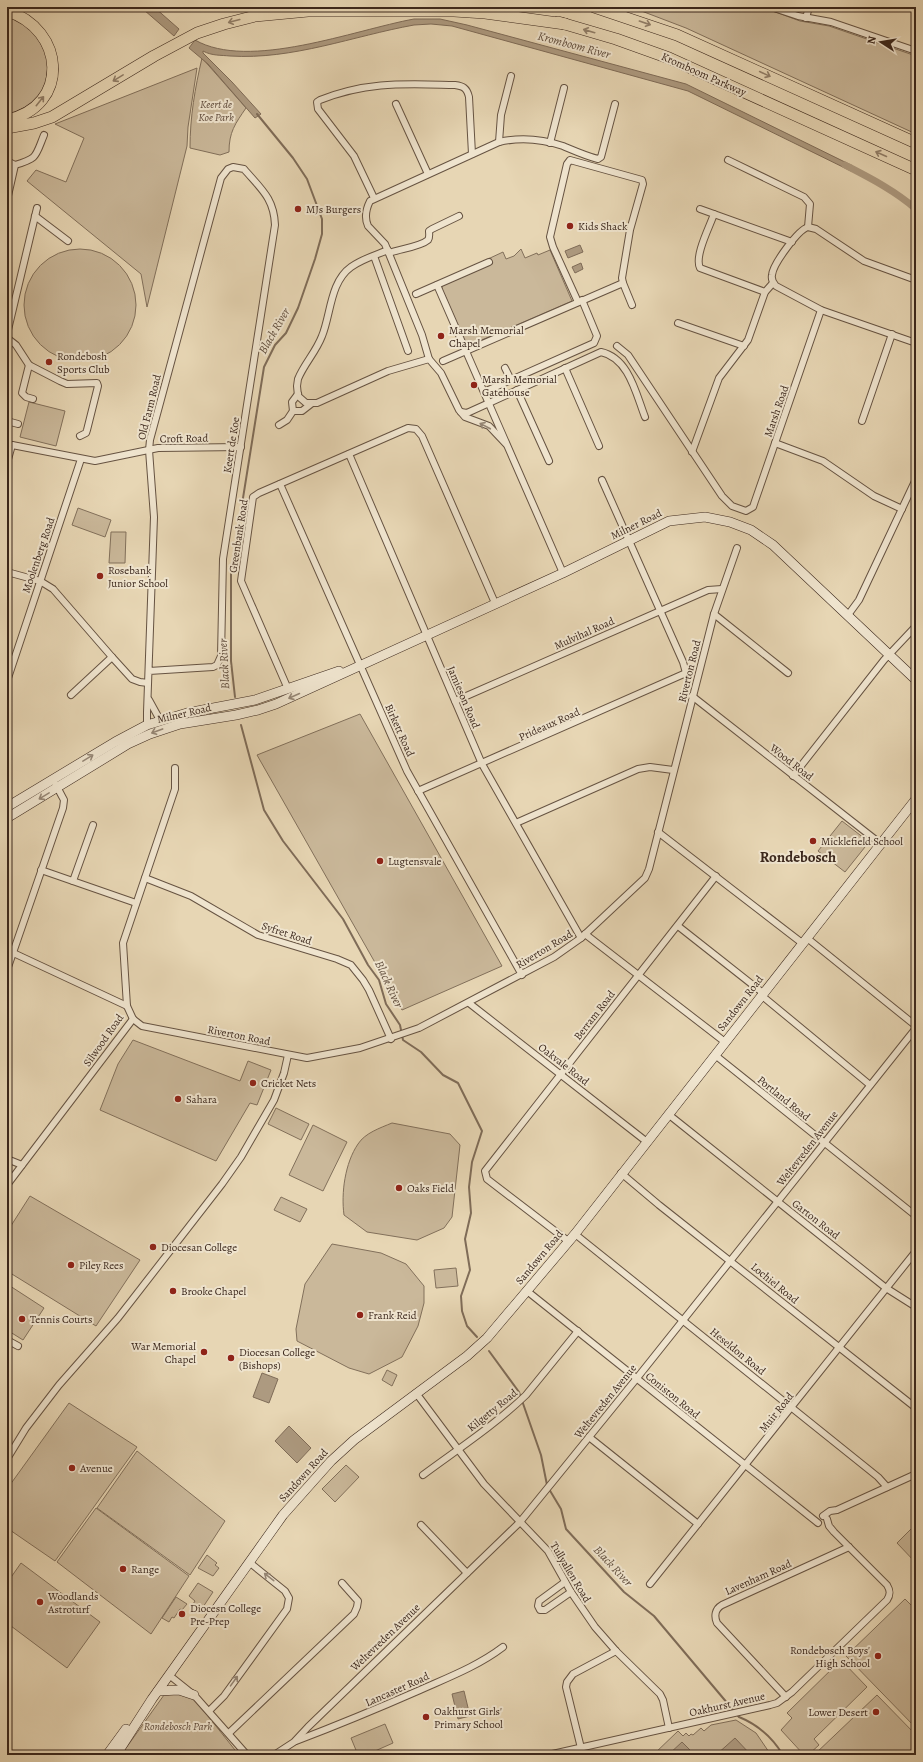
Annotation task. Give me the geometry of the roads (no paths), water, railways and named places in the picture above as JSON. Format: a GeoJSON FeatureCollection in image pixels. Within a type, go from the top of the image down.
{"type":"FeatureCollection","features":[{"type":"Feature","properties":{"kind":"highway","name":"Kromboom Parkway"},"geometry":{"type":"LineString","coordinates":[[482,7],[565,24],[616,39],[675,61],[916,170]]}},
{"type":"Feature","properties":{"kind":"highway"},"geometry":{"type":"LineString","coordinates":[[594,7],[677,35],[916,143]]}},
{"type":"Feature","properties":{"kind":"highway"},"geometry":{"type":"LineString","coordinates":[[7,10],[28,20],[43,35],[49,46],[53,69],[52,80],[48,90],[39,104],[27,113],[7,120]]}},
{"type":"Feature","properties":{"kind":"highway"},"geometry":{"type":"LineString","coordinates":[[7,128],[34,123],[52,117],[180,42],[209,28],[248,18],[270,14],[308,11],[454,11],[485,13],[565,24]]}},
{"type":"Feature","properties":{"kind":"main road","name":"Milner Road"},"geometry":{"type":"LineString","coordinates":[[7,818],[128,744],[150,734],[180,724],[258,710],[329,680],[357,665],[563,572],[662,524],[677,520],[705,517],[737,524],[758,534],[773,545],[916,680]]}},
{"type":"Feature","properties":{"kind":"main road","name":"Milner Road"},"geometry":{"type":"LineString","coordinates":[[7,807],[120,739],[147,725],[187,713],[255,700],[327,674],[357,665]]}},
{"type":"Feature","properties":{"kind":"main road","name":"Sandown Road"},"geometry":{"type":"LineString","coordinates":[[116,1755],[152,1699],[283,1515],[331,1461],[354,1440],[478,1347],[487,1338],[575,1234],[916,799]]}},
{"type":"Feature","properties":{"kind":"main road"},"geometry":{"type":"LineString","coordinates":[[158,1691],[179,1690],[194,1695]]}},
{"type":"Feature","properties":{"kind":"main road","name":"Sandown Road"},"geometry":{"type":"LineString","coordinates":[[107,1755],[127,1727],[152,1699]]}},
{"type":"Feature","properties":{"kind":"street"},"geometry":{"type":"LineString","coordinates":[[771,7],[806,18],[831,22],[916,51]]}},
{"type":"Feature","properties":{"kind":"street"},"geometry":{"type":"LineString","coordinates":[[806,18],[809,7]]}},
{"type":"Feature","properties":{"kind":"street"},"geometry":{"type":"LineString","coordinates":[[499,142],[501,116],[510,76]]}},
{"type":"Feature","properties":{"kind":"street"},"geometry":{"type":"LineString","coordinates":[[374,198],[354,156],[318,110],[317,102],[320,100],[357,88],[383,84],[448,85],[464,87],[468,92],[469,97],[472,154]]}},
{"type":"Feature","properties":{"kind":"street"},"geometry":{"type":"LineString","coordinates":[[550,143],[564,88]]}},
{"type":"Feature","properties":{"kind":"street"},"geometry":{"type":"LineString","coordinates":[[396,104],[428,174]]}},
{"type":"Feature","properties":{"kind":"street"},"geometry":{"type":"LineString","coordinates":[[506,444],[488,426],[465,417],[457,408],[441,373],[428,359],[422,335],[388,251],[383,241],[366,222],[368,203],[374,198],[499,142],[529,138],[564,147],[579,154],[600,158],[615,104]]}},
{"type":"Feature","properties":{"kind":"street"},"geometry":{"type":"LineString","coordinates":[[7,161],[15,165],[30,160],[34,157],[44,135]]}},
{"type":"Feature","properties":{"kind":"street"},"geometry":{"type":"LineString","coordinates":[[484,392],[596,341],[597,336],[553,247],[550,237],[567,164],[570,160],[642,180],[643,184],[630,230],[622,278],[632,305]]}},
{"type":"Feature","properties":{"kind":"street"},"geometry":{"type":"LineString","coordinates":[[728,160],[804,196],[810,204],[808,227]]}},
{"type":"Feature","properties":{"kind":"street"},"geometry":{"type":"LineString","coordinates":[[7,200],[15,165]]}},
{"type":"Feature","properties":{"kind":"street","name":"Old Farm Road"},"geometry":{"type":"LineString","coordinates":[[147,725],[154,517],[149,450],[152,433],[222,178],[224,173],[233,167],[244,169]]}},
{"type":"Feature","properties":{"kind":"street","name":"Keert de Koe"},"geometry":{"type":"LineString","coordinates":[[149,671],[208,668],[217,665],[220,661],[223,559],[275,225],[274,211],[270,201],[244,169]]}},
{"type":"Feature","properties":{"kind":"street"},"geometry":{"type":"LineString","coordinates":[[7,334],[37,208]]}},
{"type":"Feature","properties":{"kind":"street"},"geometry":{"type":"LineString","coordinates":[[700,209],[792,242]]}},
{"type":"Feature","properties":{"kind":"street"},"geometry":{"type":"LineString","coordinates":[[714,214],[699,255],[698,264],[700,268],[765,292]]}},
{"type":"Feature","properties":{"kind":"street"},"geometry":{"type":"LineString","coordinates":[[35,216],[68,241]]}},
{"type":"Feature","properties":{"kind":"street"},"geometry":{"type":"LineString","coordinates":[[311,404],[302,400],[298,394],[298,380],[322,336],[332,299],[340,280],[350,268],[374,256],[388,251],[409,248],[427,240],[430,236],[429,231],[459,216]]}},
{"type":"Feature","properties":{"kind":"street"},"geometry":{"type":"LineString","coordinates":[[916,280],[864,262],[816,229],[808,227],[799,232],[772,274],[773,283],[780,289],[821,310],[916,343]]}},
{"type":"Feature","properties":{"kind":"street"},"geometry":{"type":"LineString","coordinates":[[374,256],[408,351]]}},
{"type":"Feature","properties":{"kind":"street"},"geometry":{"type":"LineString","coordinates":[[416,294],[489,262]]}},
{"type":"Feature","properties":{"kind":"street"},"geometry":{"type":"LineString","coordinates":[[443,361],[623,283]]}},
{"type":"Feature","properties":{"kind":"street"},"geometry":{"type":"LineString","coordinates":[[692,452],[719,378],[744,346],[750,335],[765,292],[773,283]]}},
{"type":"Feature","properties":{"kind":"street"},"geometry":{"type":"LineString","coordinates":[[436,285],[563,572]]}},
{"type":"Feature","properties":{"kind":"street","name":"Marsh Road"},"geometry":{"type":"LineString","coordinates":[[692,452],[722,496],[732,506],[742,511],[750,510],[753,507],[821,310]]}},
{"type":"Feature","properties":{"kind":"street"},"geometry":{"type":"LineString","coordinates":[[678,323],[744,346]]}},
{"type":"Feature","properties":{"kind":"street"},"geometry":{"type":"LineString","coordinates":[[862,421],[892,334]]}},
{"type":"Feature","properties":{"kind":"street"},"geometry":{"type":"LineString","coordinates":[[7,338],[14,342],[29,365],[64,383],[97,383],[98,386],[86,433],[80,436]]}},
{"type":"Feature","properties":{"kind":"street"},"geometry":{"type":"LineString","coordinates":[[617,346],[628,355],[692,452]]}},
{"type":"Feature","properties":{"kind":"street"},"geometry":{"type":"LineString","coordinates":[[461,412],[464,413],[471,411],[597,353],[615,357],[627,374],[645,417]]}},
{"type":"Feature","properties":{"kind":"street"},"geometry":{"type":"LineString","coordinates":[[293,411],[302,411],[311,404],[388,371],[428,359]]}},
{"type":"Feature","properties":{"kind":"street"},"geometry":{"type":"LineString","coordinates":[[29,365],[22,393],[26,397],[33,399]]}},
{"type":"Feature","properties":{"kind":"street"},"geometry":{"type":"LineString","coordinates":[[505,368],[511,380]]}},
{"type":"Feature","properties":{"kind":"street"},"geometry":{"type":"LineString","coordinates":[[565,368],[599,446]]}},
{"type":"Feature","properties":{"kind":"street"},"geometry":{"type":"LineString","coordinates":[[517,390],[549,461]]}},
{"type":"Feature","properties":{"kind":"street"},"geometry":{"type":"LineString","coordinates":[[279,426],[287,420],[293,411],[292,402],[298,394]]}},
{"type":"Feature","properties":{"kind":"street"},"geometry":{"type":"LineString","coordinates":[[471,411],[471,419]]}},
{"type":"Feature","properties":{"kind":"street"},"geometry":{"type":"LineString","coordinates":[[7,421],[18,424]]}},
{"type":"Feature","properties":{"kind":"street","name":"Greenbank Road"},"geometry":{"type":"LineString","coordinates":[[288,689],[241,581],[253,497],[259,493],[408,428],[416,430],[422,436],[495,603]]}},
{"type":"Feature","properties":{"kind":"street"},"geometry":{"type":"LineString","coordinates":[[775,443],[823,461],[874,496],[902,509]]}},
{"type":"Feature","properties":{"kind":"street","name":"Croft Road"},"geometry":{"type":"LineString","coordinates":[[7,463],[9,444],[81,459],[103,461],[164,448],[241,447]]}},
{"type":"Feature","properties":{"kind":"street","name":"Jamieson Road"},"geometry":{"type":"LineString","coordinates":[[349,454],[482,764],[583,936],[638,975],[725,1042]]}},
{"type":"Feature","properties":{"kind":"street","name":"Moolenberg Road"},"geometry":{"type":"LineString","coordinates":[[7,681],[8,673],[81,459]]}},
{"type":"Feature","properties":{"kind":"street"},"geometry":{"type":"LineString","coordinates":[[848,615],[859,600],[916,479]]}},
{"type":"Feature","properties":{"kind":"street"},"geometry":{"type":"LineString","coordinates":[[602,480],[684,662],[686,673],[697,676]]}},
{"type":"Feature","properties":{"kind":"street","name":"Birkett Road"},"geometry":{"type":"LineString","coordinates":[[280,484],[357,665],[407,771],[522,975]]}},
{"type":"Feature","properties":{"kind":"street","name":"Riverton Road"},"geometry":{"type":"LineString","coordinates":[[133,1019],[142,1026],[288,1055],[307,1058],[316,1057],[360,1048],[412,1031],[522,975],[554,957],[583,936],[645,878],[649,869],[697,676],[714,614],[737,548]]}},
{"type":"Feature","properties":{"kind":"street"},"geometry":{"type":"LineString","coordinates":[[7,572],[40,581],[53,589],[132,679],[148,683]]}},
{"type":"Feature","properties":{"kind":"street","name":"Mulvihal Road"},"geometry":{"type":"LineString","coordinates":[[455,701],[660,610],[708,590],[722,589]]}},
{"type":"Feature","properties":{"kind":"street"},"geometry":{"type":"LineString","coordinates":[[714,614],[788,673]]}},
{"type":"Feature","properties":{"kind":"street"},"geometry":{"type":"LineString","coordinates":[[793,776],[890,655],[916,626]]}},
{"type":"Feature","properties":{"kind":"street"},"geometry":{"type":"LineString","coordinates":[[71,695],[112,658]]}},
{"type":"Feature","properties":{"kind":"street","name":"Prideaux Road"},"geometry":{"type":"LineString","coordinates":[[418,791],[686,673]]}},
{"type":"Feature","properties":{"kind":"street","name":"Wood Road"},"geometry":{"type":"LineString","coordinates":[[692,696],[881,844]]}},
{"type":"Feature","properties":{"kind":"street"},"geometry":{"type":"LineString","coordinates":[[148,700],[160,720]]}},
{"type":"Feature","properties":{"kind":"street"},"geometry":{"type":"LineString","coordinates":[[516,823],[638,769],[650,767],[674,770]]}},
{"type":"Feature","properties":{"kind":"street","name":"Silwood Road"},"geometry":{"type":"LineString","coordinates":[[7,1185],[133,1019],[127,1006],[123,947],[136,903],[175,789],[175,768]]}},
{"type":"Feature","properties":{"kind":"street"},"geometry":{"type":"LineString","coordinates":[[7,970],[63,808],[64,800],[53,779]]}},
{"type":"Feature","properties":{"kind":"street"},"geometry":{"type":"LineString","coordinates":[[73,881],[93,825]]}},
{"type":"Feature","properties":{"kind":"street"},"geometry":{"type":"LineString","coordinates":[[658,832],[805,941],[916,1027]]}},
{"type":"Feature","properties":{"kind":"street"},"geometry":{"type":"LineString","coordinates":[[41,870],[136,903]]}},
{"type":"Feature","properties":{"kind":"street","name":"Berram Road"},"geometry":{"type":"LineString","coordinates":[[568,1241],[488,1179],[485,1174],[488,1166],[716,876]]}},
{"type":"Feature","properties":{"kind":"street","name":"Syfret Road"},"geometry":{"type":"LineString","coordinates":[[145,878],[191,896],[258,935],[337,959],[351,965],[369,990],[393,1038]]}},
{"type":"Feature","properties":{"kind":"street"},"geometry":{"type":"LineString","coordinates":[[678,926],[870,1084]]}},
{"type":"Feature","properties":{"kind":"street"},"geometry":{"type":"LineString","coordinates":[[7,950],[127,1006]]}},
{"type":"Feature","properties":{"kind":"street","name":"Oakvale Road"},"geometry":{"type":"LineString","coordinates":[[469,1003],[647,1142]]}},
{"type":"Feature","properties":{"kind":"street","name":"Weltevreden Avenue"},"geometry":{"type":"LineString","coordinates":[[274,1755],[294,1742],[313,1721],[520,1522],[637,1378],[916,1027]]}},
{"type":"Feature","properties":{"kind":"street"},"geometry":{"type":"LineString","coordinates":[[7,1459],[26,1428],[54,1391],[118,1318],[222,1184],[241,1157],[274,1100],[284,1072],[288,1055]]}},
{"type":"Feature","properties":{"kind":"street","name":"Portland Road"},"geometry":{"type":"LineString","coordinates":[[715,1055],[916,1216]]}},
{"type":"Feature","properties":{"kind":"street","name":"Garton Road"},"geometry":{"type":"LineString","coordinates":[[668,1114],[886,1288],[916,1307]]}},
{"type":"Feature","properties":{"kind":"street"},"geometry":{"type":"LineString","coordinates":[[7,1159],[22,1165]]}},
{"type":"Feature","properties":{"kind":"street","name":"Lochiel Road"},"geometry":{"type":"LineString","coordinates":[[622,1173],[916,1408]]}},
{"type":"Feature","properties":{"kind":"street","name":"Heseldon Road"},"geometry":{"type":"LineString","coordinates":[[575,1234],[878,1477],[887,1487]]}},
{"type":"Feature","properties":{"kind":"street","name":"Muir Road"},"geometry":{"type":"LineString","coordinates":[[650,1584],[916,1251]]}},
{"type":"Feature","properties":{"kind":"street","name":"Coniston Road"},"geometry":{"type":"LineString","coordinates":[[527,1290],[806,1514],[823,1521],[886,1585],[890,1591]]}},
{"type":"Feature","properties":{"kind":"street","name":"Kilgetty Road"},"geometry":{"type":"LineString","coordinates":[[423,1475],[517,1404],[578,1331]]}},
{"type":"Feature","properties":{"kind":"street"},"geometry":{"type":"LineString","coordinates":[[7,1340],[18,1346]]}},
{"type":"Feature","properties":{"kind":"street","name":"Tullyallen Road"},"geometry":{"type":"LineString","coordinates":[[416,1393],[484,1484],[548,1551],[571,1592],[595,1627],[616,1651],[660,1694],[670,1728]]}},
{"type":"Feature","properties":{"kind":"street"},"geometry":{"type":"LineString","coordinates":[[589,1437],[698,1524]]}},
{"type":"Feature","properties":{"kind":"street"},"geometry":{"type":"LineString","coordinates":[[823,1521],[830,1511],[837,1510],[916,1474]]}},
{"type":"Feature","properties":{"kind":"street"},"geometry":{"type":"LineString","coordinates":[[421,1526],[467,1573]]}},
{"type":"Feature","properties":{"kind":"street","name":"Lavenham Road"},"geometry":{"type":"LineString","coordinates":[[786,1697],[717,1623],[715,1614],[716,1610],[722,1605],[849,1547]]}},
{"type":"Feature","properties":{"kind":"street"},"geometry":{"type":"LineString","coordinates":[[209,1711],[224,1696],[287,1609],[289,1598],[285,1591],[250,1562]]}},
{"type":"Feature","properties":{"kind":"street"},"geometry":{"type":"LineString","coordinates":[[565,1582],[538,1601],[538,1607],[540,1610],[545,1610],[571,1592]]}},
{"type":"Feature","properties":{"kind":"street"},"geometry":{"type":"LineString","coordinates":[[229,1733],[354,1614],[358,1601],[342,1583]]}},
{"type":"Feature","properties":{"kind":"street","name":"Oakhurst Avenue"},"geometry":{"type":"LineString","coordinates":[[548,1755],[770,1705],[786,1697],[887,1600],[890,1591]]}},
{"type":"Feature","properties":{"kind":"street","name":"Lancaster Road"},"geometry":{"type":"LineString","coordinates":[[294,1742],[343,1723],[467,1669],[490,1657],[503,1647]]}},
{"type":"Feature","properties":{"kind":"street"},"geometry":{"type":"LineString","coordinates":[[581,1748],[566,1687],[567,1682],[573,1674],[616,1651]]}},
{"type":"Feature","properties":{"kind":"street"},"geometry":{"type":"LineString","coordinates":[[169,1675],[194,1695],[248,1755]]}},
{"type":"Feature","properties":{"kind":"waterway","name":"Black River"},"geometry":{"type":"LineString","coordinates":[[235,697],[231,661],[231,573],[264,367],[275,345],[286,333],[298,308],[322,234],[322,219],[307,179],[293,158],[257,114]]}},
{"type":"Feature","properties":{"kind":"waterway","name":"Kromboom River"},"geometry":{"type":"LineString","coordinates":[[845,165],[890,190],[916,209]]}},
{"type":"Feature","properties":{"kind":"waterway","name":"Black River"},"geometry":{"type":"LineString","coordinates":[[241,725],[264,810],[283,841],[343,919],[368,965],[379,980],[386,1004],[400,1025],[403,1040],[421,1052],[443,1075],[458,1083],[482,1131],[472,1162],[469,1187],[471,1213],[465,1239],[470,1270],[461,1296],[462,1311],[467,1326],[477,1337]]}},
{"type":"Feature","properties":{"kind":"waterway","name":"Black River"},"geometry":{"type":"LineString","coordinates":[[489,1351],[519,1392],[541,1455],[547,1485]]}},
{"type":"Feature","properties":{"kind":"waterway","name":"Black River"},"geometry":{"type":"LineString","coordinates":[[549,1489],[561,1509],[566,1529],[624,1592],[654,1616],[739,1717],[753,1724],[770,1737],[783,1755]]}},
{"type":"Feature","properties":{"kind":"place","name":"MJs Burgers"},"geometry":{"type":"Point","coordinates":[298,209]}},
{"type":"Feature","properties":{"kind":"place","name":"Kids Shack"},"geometry":{"type":"Point","coordinates":[570,226]}},
{"type":"Feature","properties":{"kind":"place","name":"Marsh Memorial Chapel"},"geometry":{"type":"Point","coordinates":[441,336]}},
{"type":"Feature","properties":{"kind":"place","name":"Rondebosh Sports Club"},"geometry":{"type":"Point","coordinates":[49,362]}},
{"type":"Feature","properties":{"kind":"place","name":"Marsh Memorial Gatehouse"},"geometry":{"type":"Point","coordinates":[474,385]}},
{"type":"Feature","properties":{"kind":"place","name":"Rosebank Junior School"},"geometry":{"type":"Point","coordinates":[100,576]}},
{"type":"Feature","properties":{"kind":"place","name":"Micklefield School"},"geometry":{"type":"Point","coordinates":[813,841]}},
{"type":"Feature","properties":{"kind":"place","name":"Lugtensvale"},"geometry":{"type":"Point","coordinates":[380,861]}},
{"type":"Feature","properties":{"kind":"place","name":"Cricket Nets"},"geometry":{"type":"Point","coordinates":[253,1083]}},
{"type":"Feature","properties":{"kind":"place","name":"Sahara"},"geometry":{"type":"Point","coordinates":[178,1099]}},
{"type":"Feature","properties":{"kind":"place","name":"Oaks Field"},"geometry":{"type":"Point","coordinates":[399,1188]}},
{"type":"Feature","properties":{"kind":"place","name":"Diocesan College"},"geometry":{"type":"Point","coordinates":[153,1247]}},
{"type":"Feature","properties":{"kind":"place","name":"Piley Rees"},"geometry":{"type":"Point","coordinates":[71,1265]}},
{"type":"Feature","properties":{"kind":"place","name":"Brooke Chapel"},"geometry":{"type":"Point","coordinates":[173,1291]}},
{"type":"Feature","properties":{"kind":"place","name":"Frank Reid"},"geometry":{"type":"Point","coordinates":[360,1315]}},
{"type":"Feature","properties":{"kind":"place","name":"Tennis Courts"},"geometry":{"type":"Point","coordinates":[22,1319]}},
{"type":"Feature","properties":{"kind":"place","name":"War Memorial Chapel"},"geometry":{"type":"Point","coordinates":[204,1352]}},
{"type":"Feature","properties":{"kind":"place","name":"Diocesan College (Bishops)"},"geometry":{"type":"Point","coordinates":[231,1358]}},
{"type":"Feature","properties":{"kind":"place","name":"Avenue"},"geometry":{"type":"Point","coordinates":[72,1468]}},
{"type":"Feature","properties":{"kind":"place","name":"Range"},"geometry":{"type":"Point","coordinates":[123,1569]}},
{"type":"Feature","properties":{"kind":"place","name":"Woodlands Astroturf"},"geometry":{"type":"Point","coordinates":[40,1602]}},
{"type":"Feature","properties":{"kind":"place","name":"Diocesn College Pre-Prep"},"geometry":{"type":"Point","coordinates":[182,1614]}},
{"type":"Feature","properties":{"kind":"place","name":"Rondebosch Boys' High School"},"geometry":{"type":"Point","coordinates":[878,1656]}},
{"type":"Feature","properties":{"kind":"place","name":"Lower Desert"},"geometry":{"type":"Point","coordinates":[876,1712]}},
{"type":"Feature","properties":{"kind":"place","name":"Oakhurst Girls' Primary School"},"geometry":{"type":"Point","coordinates":[426,1717]}},
{"type":"Feature","properties":{"kind":"district","name":"Rondebosch"},"geometry":{"type":"Point","coordinates":[798,857]}},
{"type":"Feature","properties":{"kind":"park label","name":"Keert de Koe Park"},"geometry":{"type":"Point","coordinates":[216,110]}},
{"type":"Feature","properties":{"kind":"park label","name":"Rondebosch Park"},"geometry":{"type":"Point","coordinates":[178,1726]}}]}
